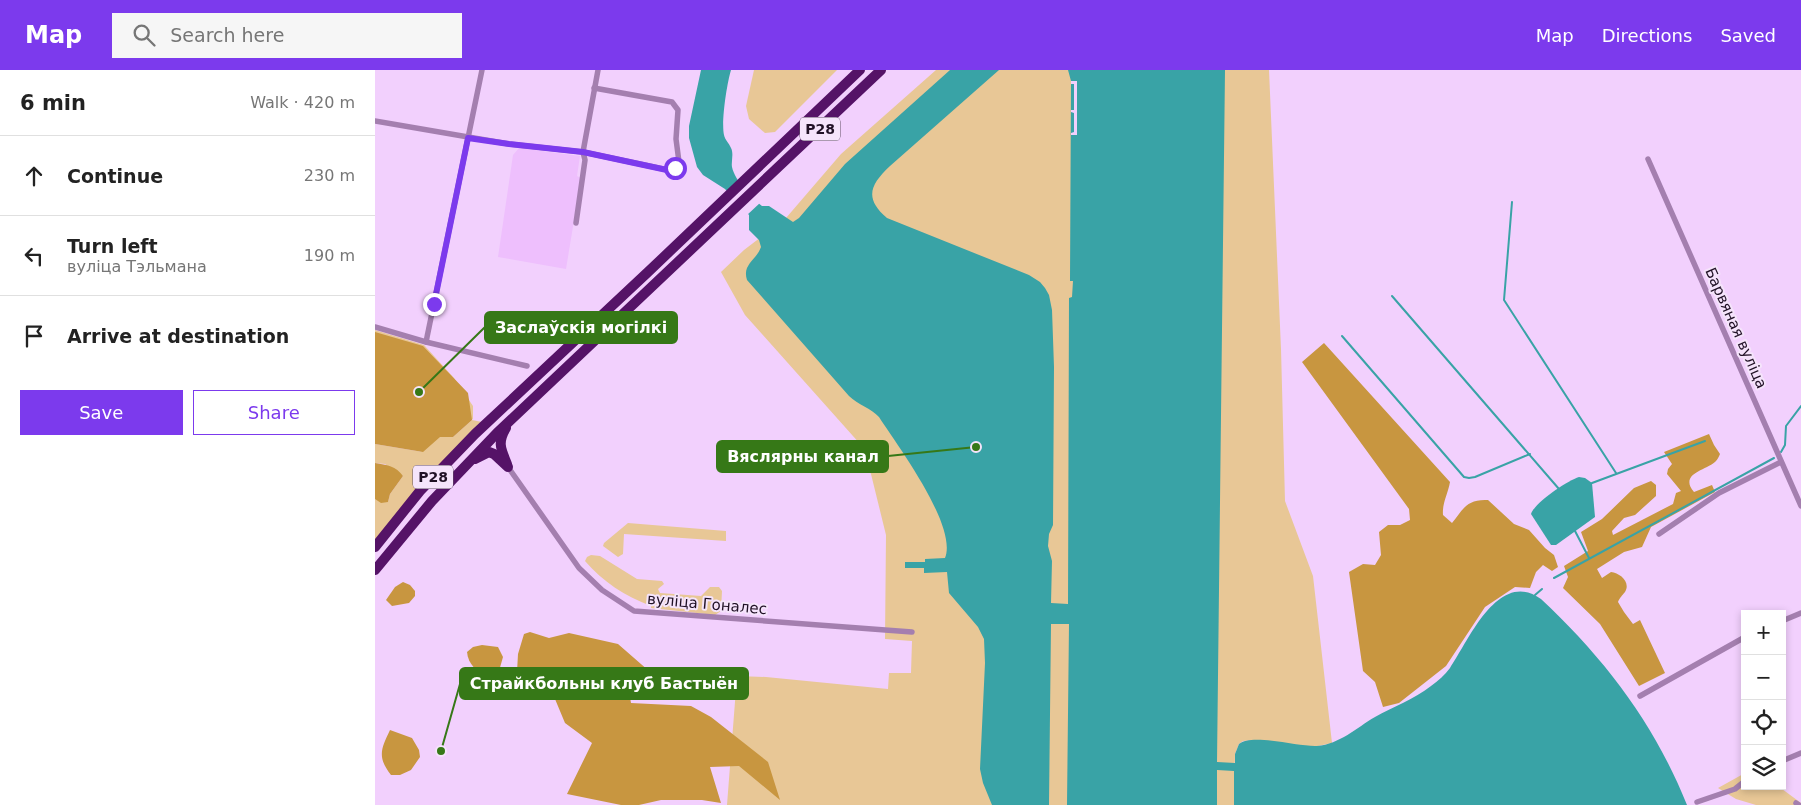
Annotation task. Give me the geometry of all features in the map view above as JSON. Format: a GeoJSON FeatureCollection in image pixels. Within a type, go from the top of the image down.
{"type":"FeatureCollection","features":[{"type":"Feature","properties":{"kind":"highway","name":"Р28"},"geometry":{"type":"LineString","coordinates":[[375,547],[420,491],[448,461],[860,70]]}},
{"type":"Feature","properties":{"kind":"highway","name":"Р28"},"geometry":{"type":"LineString","coordinates":[[375,570],[414,522],[464,466],[759,188],[881,70]]}},
{"type":"Feature","properties":{"kind":"highway"},"geometry":{"type":"LineString","coordinates":[[508,467],[500,438],[511,421]]}},
{"type":"Feature","properties":{"kind":"highway"},"geometry":{"type":"LineString","coordinates":[[464,466],[482,454],[489,452],[494,454],[508,467]]}},
{"type":"Feature","properties":{"kind":"street"},"geometry":{"type":"LineString","coordinates":[[426,342],[483,70]]}},
{"type":"Feature","properties":{"kind":"street"},"geometry":{"type":"LineString","coordinates":[[576,223],[585,160],[583,152],[598,70]]}},
{"type":"Feature","properties":{"kind":"street"},"geometry":{"type":"LineString","coordinates":[[375,122],[509,144],[583,152],[667,170],[675,168],[679,162],[676,139],[678,110],[675,104],[594,88]]}},
{"type":"Feature","properties":{"kind":"street","name":"Барвяная вуліца"},"geometry":{"type":"LineString","coordinates":[[1648,159],[1801,506]]}},
{"type":"Feature","properties":{"kind":"street"},"geometry":{"type":"LineString","coordinates":[[375,327],[426,342],[527,366]]}},
{"type":"Feature","properties":{"kind":"street"},"geometry":{"type":"LineString","coordinates":[[1659,534],[1719,493],[1781,462]]}},
{"type":"Feature","properties":{"kind":"street","name":"вуліца Гоналес"},"geometry":{"type":"LineString","coordinates":[[508,467],[579,568],[602,590],[635,611],[911,632]]}},
{"type":"Feature","properties":{"kind":"street"},"geometry":{"type":"LineString","coordinates":[[1786,619],[1801,613]]}},
{"type":"Feature","properties":{"kind":"street"},"geometry":{"type":"LineString","coordinates":[[1640,696],[1741,639]]}},
{"type":"Feature","properties":{"kind":"street"},"geometry":{"type":"LineString","coordinates":[[1786,759],[1801,753]]}},
{"type":"Feature","properties":{"kind":"street"},"geometry":{"type":"LineString","coordinates":[[1697,802],[1719,796],[1741,784]]}},
{"type":"Feature","properties":{"kind":"shaded area"},"geometry":{"type":"Polygon","coordinates":[[[701,70],[731,70],[725,102],[723,129],[732,150],[732,165],[736,178],[762,206],[769,206],[793,222],[799,218],[845,164],[950,70],[999,70],[890,166],[878,179],[872,192],[875,204],[887,218],[1029,275],[1040,282],[1049,295],[1052,310],[1054,367],[1053,525],[1049,534],[1048,546],[1052,561],[1051,603],[1068,604],[1069,298],[1072,297],[1073,281],[1070,281],[1071,81],[1068,70],[1225,70],[1217,762],[1235,763],[1235,754],[1239,744],[1245,741],[1264,740],[1317,746],[1340,739],[1375,717],[1418,695],[1436,682],[1450,668],[1486,612],[1498,600],[1511,593],[1525,592],[1541,599],[1607,669],[1626,694],[1659,747],[1687,805],[1234,805],[1234,771],[1217,770],[1217,805],[1067,805],[1069,624],[1051,624],[1049,805],[992,805],[983,783],[980,769],[985,663],[984,639],[978,627],[949,593],[947,572],[924,573],[924,568],[905,568],[905,562],[925,562],[925,559],[945,558],[947,544],[943,526],[924,486],[879,417],[849,396],[747,280],[746,270],[761,247],[759,240],[749,230],[749,215],[725,189],[703,175],[697,167],[689,138],[689,126],[701,70]]]}},
{"type":"Feature","properties":{"kind":"shaded area"},"geometry":{"type":"Polygon","coordinates":[[[754,70],[837,70],[775,132],[765,133],[749,119],[746,106],[754,70]]]}},
{"type":"Feature","properties":{"kind":"shaded area"},"geometry":{"type":"Polygon","coordinates":[[[936,70],[1269,70],[1281,349],[1285,501],[1313,576],[1332,743],[1306,746],[1255,740],[1243,741],[1239,744],[1235,754],[1234,805],[727,805],[737,676],[888,689],[889,673],[911,673],[912,641],[885,639],[886,535],[871,474],[861,445],[745,315],[721,272],[744,250],[786,218],[841,154],[936,70]]]}},
{"type":"Feature","properties":{"kind":"shaded area"},"geometry":{"type":"Polygon","coordinates":[[[519,148],[580,156],[577,176],[581,178],[566,269],[498,257],[513,155],[519,148]]]}},
{"type":"Feature","properties":{"kind":"shaded area"},"geometry":{"type":"Polygon","coordinates":[[[375,330],[424,345],[454,378],[473,406],[473,419],[444,437],[453,437],[472,420],[482,422],[423,481],[375,540],[375,499],[388,502],[390,494],[403,476],[385,464],[375,463],[375,444],[423,452],[375,437],[375,330]]]}},
{"type":"Feature","properties":{"kind":"shaded area"},"geometry":{"type":"Polygon","coordinates":[[[375,332],[423,346],[468,393],[472,420],[453,437],[440,437],[423,452],[375,444],[375,332]]]}},
{"type":"Feature","properties":{"kind":"shaded area"},"geometry":{"type":"Polygon","coordinates":[[[1324,343],[1450,482],[1443,506],[1443,515],[1452,523],[1463,509],[1471,503],[1488,500],[1514,524],[1529,530],[1554,555],[1558,567],[1552,571],[1543,565],[1536,572],[1530,588],[1515,587],[1485,607],[1446,666],[1399,703],[1383,707],[1375,682],[1363,671],[1349,572],[1363,564],[1375,565],[1381,555],[1379,532],[1388,525],[1400,525],[1410,520],[1409,509],[1302,362],[1324,343]]]}},
{"type":"Feature","properties":{"kind":"shaded area"},"geometry":{"type":"Polygon","coordinates":[[[1709,434],[1720,454],[1712,464],[1692,476],[1690,486],[1694,492],[1712,485],[1715,492],[1651,527],[1642,547],[1624,552],[1597,569],[1602,578],[1611,572],[1621,576],[1626,582],[1625,592],[1618,602],[1633,624],[1640,620],[1665,673],[1639,686],[1600,624],[1563,588],[1568,577],[1564,566],[1588,551],[1581,532],[1602,519],[1634,488],[1651,481],[1656,485],[1656,496],[1635,515],[1624,518],[1612,531],[1613,535],[1673,504],[1676,493],[1681,491],[1667,474],[1672,464],[1664,452],[1709,434]]]}},
{"type":"Feature","properties":{"kind":"shaded area"},"geometry":{"type":"Polygon","coordinates":[[[375,463],[394,468],[403,476],[390,494],[388,502],[381,503],[375,499],[375,463]]]}},
{"type":"Feature","properties":{"kind":"shaded area"},"geometry":{"type":"Polygon","coordinates":[[[1579,477],[1585,478],[1592,483],[1595,517],[1556,545],[1551,545],[1531,514],[1552,493],[1579,477]]]}},
{"type":"Feature","properties":{"kind":"shaded area"},"geometry":{"type":"Polygon","coordinates":[[[628,523],[726,531],[726,541],[624,534],[623,554],[618,557],[603,546],[604,543],[628,523]]]}},
{"type":"Feature","properties":{"kind":"shaded area"},"geometry":{"type":"Polygon","coordinates":[[[591,555],[600,556],[637,579],[662,581],[664,584],[658,589],[660,593],[701,596],[710,587],[719,587],[722,591],[721,611],[715,615],[651,608],[651,606],[615,588],[599,575],[585,561],[591,555]]]}},
{"type":"Feature","properties":{"kind":"shaded area"},"geometry":{"type":"Polygon","coordinates":[[[403,582],[410,585],[415,591],[415,596],[409,603],[392,606],[386,600],[395,587],[403,582]]]}},
{"type":"Feature","properties":{"kind":"shaded area"},"geometry":{"type":"Polygon","coordinates":[[[530,632],[549,638],[569,633],[618,644],[657,678],[626,674],[631,703],[691,706],[711,717],[768,762],[780,800],[739,766],[710,767],[721,803],[702,800],[661,800],[639,805],[621,805],[567,794],[592,743],[565,723],[555,699],[563,675],[559,669],[525,682],[517,672],[518,654],[524,634],[530,632]]]}},
{"type":"Feature","properties":{"kind":"shaded area"},"geometry":{"type":"Polygon","coordinates":[[[482,645],[498,647],[503,657],[499,671],[489,676],[481,673],[474,667],[469,660],[467,652],[473,647],[482,645]]]}},
{"type":"Feature","properties":{"kind":"shaded area"},"geometry":{"type":"Polygon","coordinates":[[[390,730],[412,738],[419,750],[420,757],[411,770],[400,775],[391,775],[382,758],[384,743],[390,730]]]}},
{"type":"Feature","properties":{"kind":"shaded area"},"geometry":{"type":"Polygon","coordinates":[[[1741,775],[1741,790],[1783,790],[1801,803],[1801,805],[1756,805],[1736,799],[1718,788],[1741,775]]]}},
{"type":"Feature","properties":{"kind":"pier"},"geometry":{"type":"Polygon","coordinates":[[[1071,81],[1077,81],[1077,135],[1071,135],[1074,132],[1074,113],[1071,110],[1074,110],[1074,84],[1071,84],[1071,81]]]}},
{"type":"Feature","properties":{"kind":"pier"},"geometry":{"type":"Polygon","coordinates":[[[740,178],[761,202],[746,216],[726,193],[740,178]]]}},
{"type":"Feature","properties":{"kind":"waterway"},"geometry":{"type":"LineString","coordinates":[[1512,202],[1504,300],[1616,473]]}},
{"type":"Feature","properties":{"kind":"waterway"},"geometry":{"type":"LineString","coordinates":[[1392,296],[1559,489]]}},
{"type":"Feature","properties":{"kind":"waterway"},"geometry":{"type":"LineString","coordinates":[[1342,336],[1464,477],[1475,477],[1530,454]]}},
{"type":"Feature","properties":{"kind":"waterway"},"geometry":{"type":"LineString","coordinates":[[1781,452],[1785,445],[1786,426],[1801,406]]}},
{"type":"Feature","properties":{"kind":"waterway"},"geometry":{"type":"LineString","coordinates":[[1592,483],[1705,441]]}},
{"type":"Feature","properties":{"kind":"waterway"},"geometry":{"type":"LineString","coordinates":[[1554,578],[1774,458]]}},
{"type":"Feature","properties":{"kind":"waterway"},"geometry":{"type":"LineString","coordinates":[[1575,531],[1589,558]]}},
{"type":"Feature","properties":{"kind":"waterway"},"geometry":{"type":"LineString","coordinates":[[1535,595],[1542,589]]}},
{"type":"Feature","properties":{"kind":"place","name":"Заслаўскія могілкі"},"geometry":{"type":"Point","coordinates":[419,392]}},
{"type":"Feature","properties":{"kind":"place","name":"Вяслярны канал"},"geometry":{"type":"Point","coordinates":[976,447]}},
{"type":"Feature","properties":{"kind":"place","name":"Страйкбольны клуб Бастыён"},"geometry":{"type":"Point","coordinates":[441,751]}},
{"type":"Feature","properties":{"kind":"route"},"geometry":{"type":"LineString","coordinates":[[434,304],[468,138],[583,152],[667,170],[675,168]]}}]}
